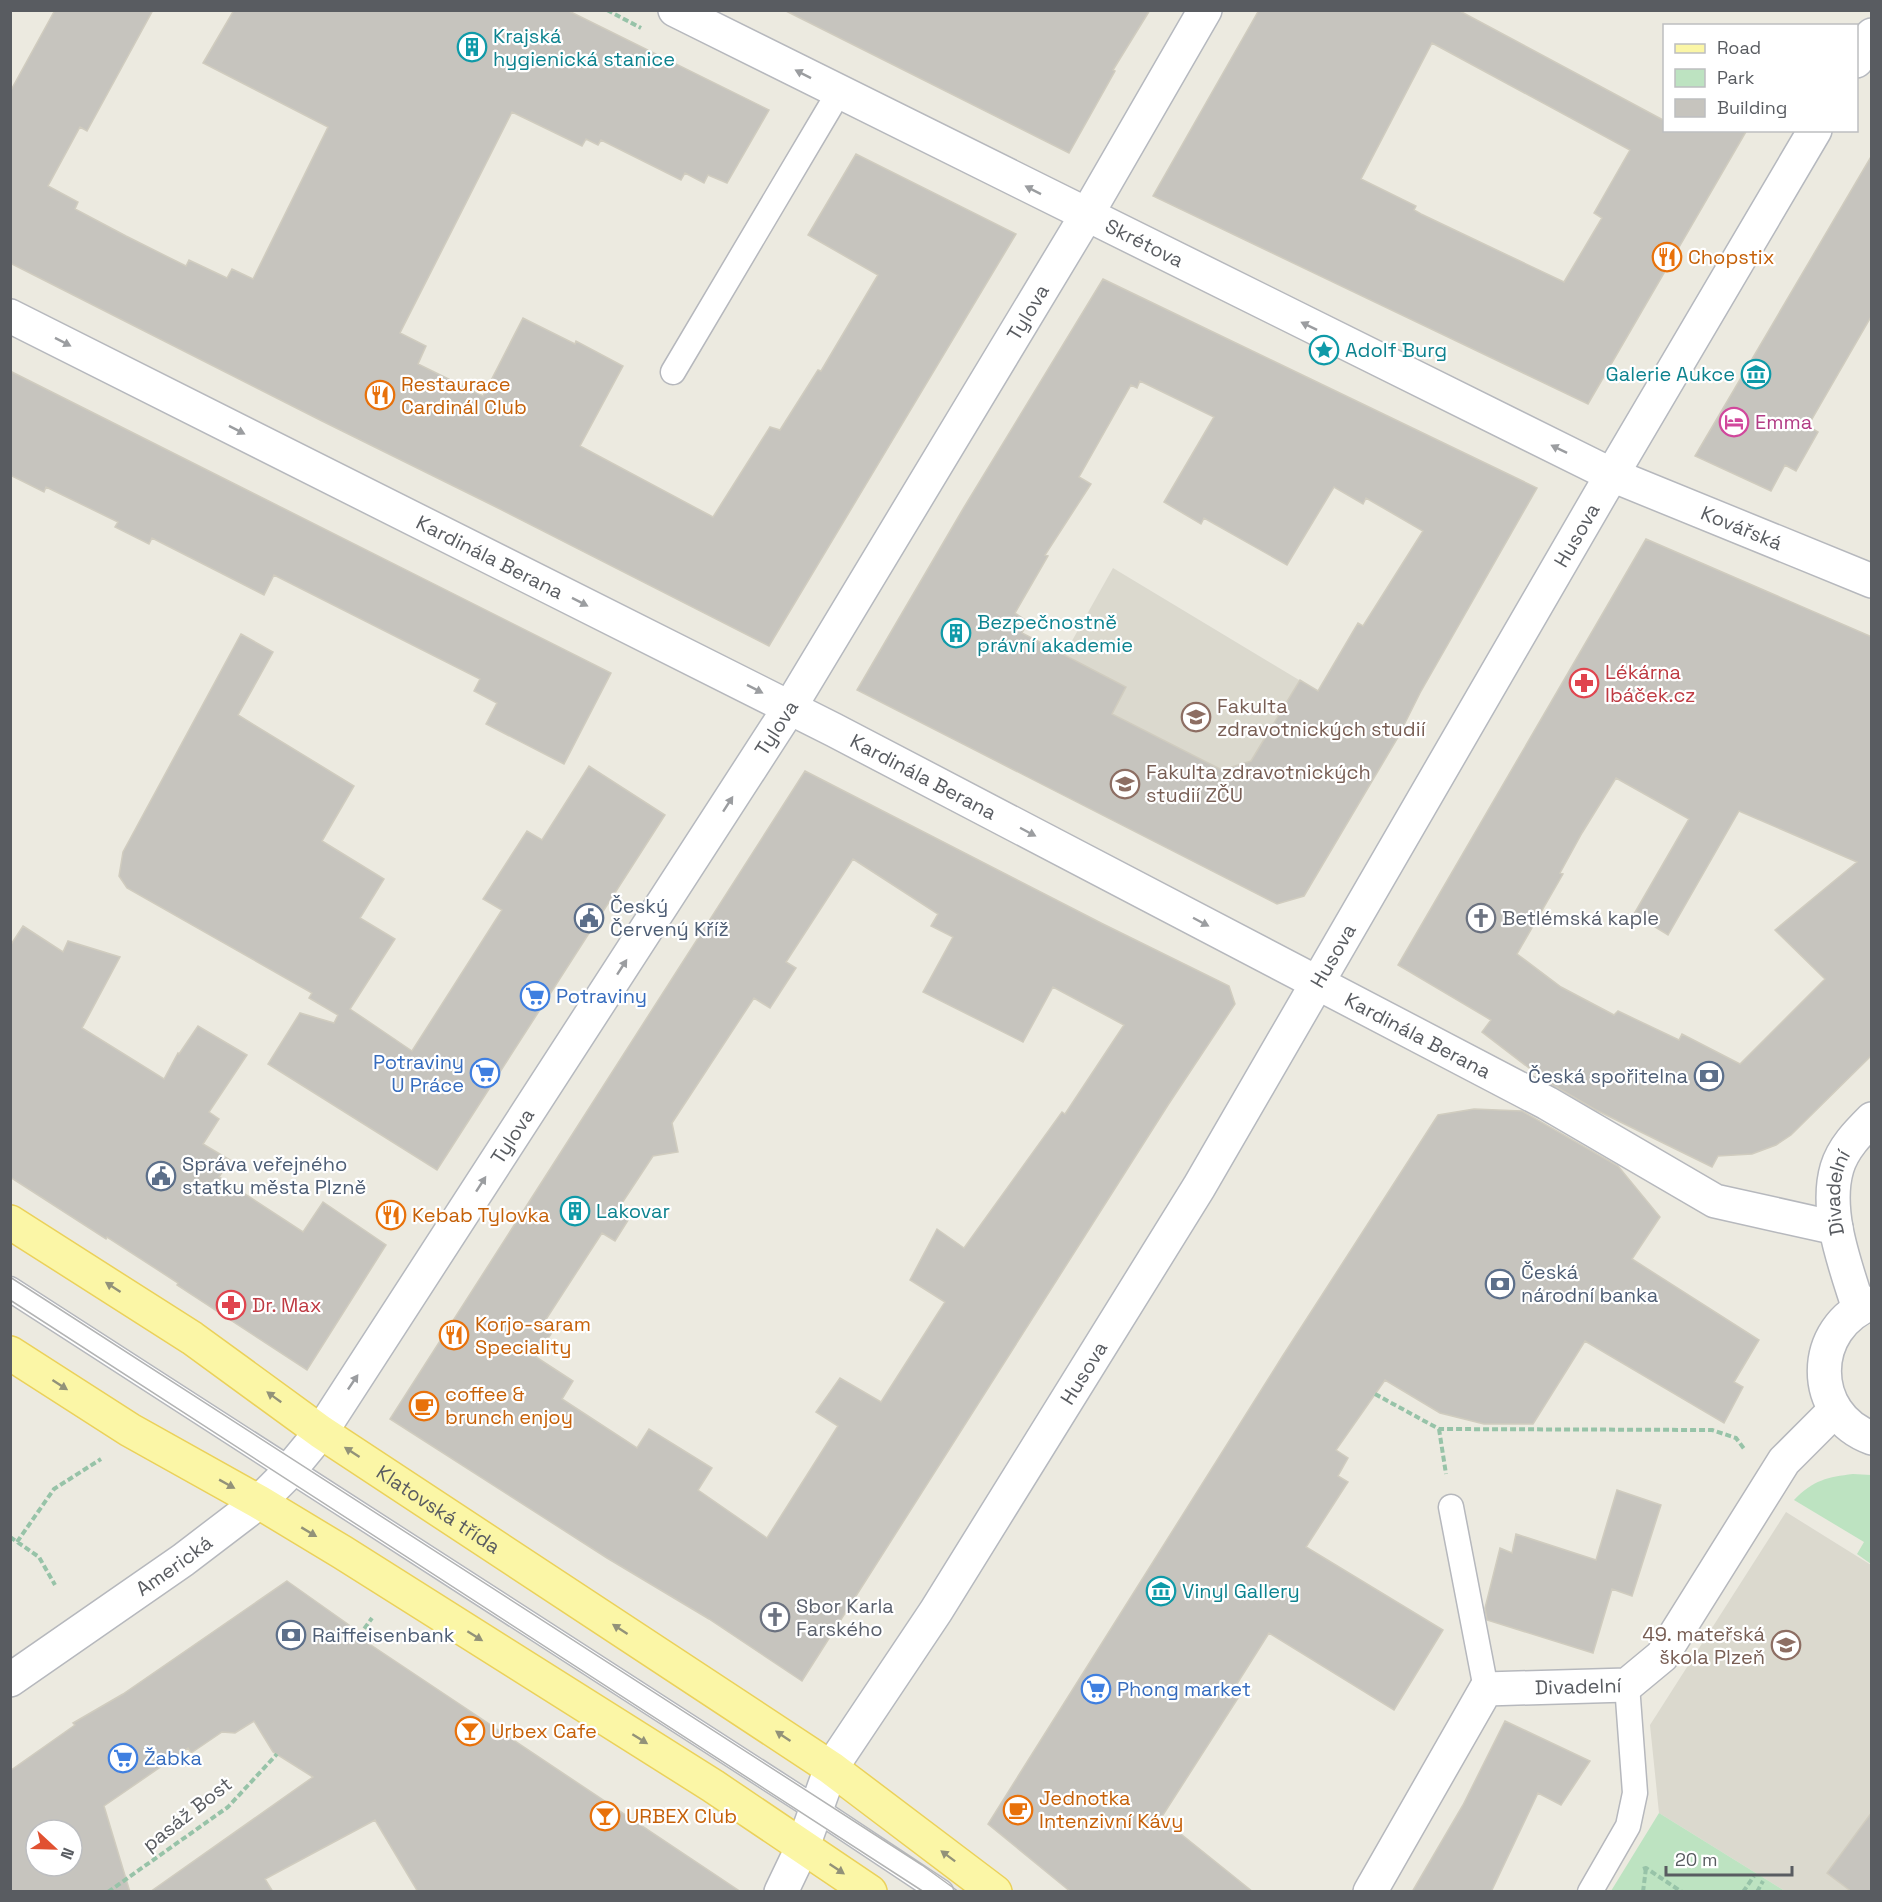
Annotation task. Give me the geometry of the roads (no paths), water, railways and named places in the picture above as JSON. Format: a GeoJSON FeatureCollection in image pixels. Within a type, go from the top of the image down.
{"type":"FeatureCollection","features":[{"type":"Feature","properties":{"kind":"main road","name":"Klatovská třída"},"geometry":{"type":"LineString","coordinates":[[10,1222],[192,1338],[321,1432],[831,1768],[995,1892]]}},
{"type":"Feature","properties":{"kind":"main road"},"geometry":{"type":"LineString","coordinates":[[10,1353],[130,1430],[260,1502],[713,1785],[870,1892]]}},
{"type":"Feature","properties":{"kind":"street","name":"Skrétova"},"geometry":{"type":"LineString","coordinates":[[675,10],[1086,216],[1612,475]]}},
{"type":"Feature","properties":{"kind":"street","name":"Tylova"},"geometry":{"type":"LineString","coordinates":[[321,1432],[790,707],[1086,216],[1205,10]]}},
{"type":"Feature","properties":{"kind":"street"},"geometry":{"type":"LineString","coordinates":[[1858,59],[1872,35]]}},
{"type":"Feature","properties":{"kind":"street","name":"Husova"},"geometry":{"type":"LineString","coordinates":[[831,1768],[936,1611],[1193,1197],[1814,132]]}},
{"type":"Feature","properties":{"kind":"street","name":"Kardinála Berana"},"geometry":{"type":"LineString","coordinates":[[10,316],[790,707],[1547,1102],[1715,1201],[1836,1228]]}},
{"type":"Feature","properties":{"kind":"street","name":"Kovářská"},"geometry":{"type":"LineString","coordinates":[[1612,475],[1872,581]]}},
{"type":"Feature","properties":{"kind":"street","name":"Divadelní"},"geometry":{"type":"LineString","coordinates":[[1865,1306],[1836,1228],[1833,1199],[1837,1169],[1852,1140],[1872,1119]]}},
{"type":"Feature","properties":{"kind":"street"},"geometry":{"type":"LineString","coordinates":[[1865,1306],[1839,1326],[1827,1348],[1824,1374],[1827,1392],[1835,1410],[1852,1428],[1872,1438]]}},
{"type":"Feature","properties":{"kind":"street","name":"Divadelní"},"geometry":{"type":"LineString","coordinates":[[1486,1689],[1627,1685],[1662,1656],[1784,1461],[1835,1410]]}},
{"type":"Feature","properties":{"kind":"street","name":"Americká"},"geometry":{"type":"LineString","coordinates":[[10,1680],[183,1560],[260,1502],[321,1432]]}},
{"type":"Feature","properties":{"kind":"street"},"geometry":{"type":"LineString","coordinates":[[1370,1892],[1486,1689]]}},
{"type":"Feature","properties":{"kind":"street"},"geometry":{"type":"LineString","coordinates":[[781,1892],[803,1845],[831,1768]]}},
{"type":"Feature","properties":{"kind":"lane"},"geometry":{"type":"LineString","coordinates":[[673,372],[839,92]]}},
{"type":"Feature","properties":{"kind":"lane"},"geometry":{"type":"LineString","coordinates":[[10,1288],[941,1892]]}},
{"type":"Feature","properties":{"kind":"lane"},"geometry":{"type":"LineString","coordinates":[[1451,1507],[1486,1689]]}},
{"type":"Feature","properties":{"kind":"lane"},"geometry":{"type":"LineString","coordinates":[[1590,1892],[1628,1826],[1635,1793],[1627,1685]]}},
{"type":"Feature","properties":{"kind":"tram line"},"geometry":{"type":"LineString","coordinates":[[10,1277],[922,1865],[959,1892]]}},
{"type":"Feature","properties":{"kind":"tram line"},"geometry":{"type":"LineString","coordinates":[[10,1300],[924,1892]]}},
{"type":"Feature","properties":{"kind":"place","name":"Krajská hygienická stanice"},"geometry":{"type":"Point","coordinates":[472,47]}},
{"type":"Feature","properties":{"kind":"place","name":"Chopstix"},"geometry":{"type":"Point","coordinates":[1667,257]}},
{"type":"Feature","properties":{"kind":"place","name":"Adolf Burg"},"geometry":{"type":"Point","coordinates":[1324,350]}},
{"type":"Feature","properties":{"kind":"place","name":"Galerie Aukce"},"geometry":{"type":"Point","coordinates":[1756,374]}},
{"type":"Feature","properties":{"kind":"place","name":"Restaurace Cardinál Club"},"geometry":{"type":"Point","coordinates":[380,395]}},
{"type":"Feature","properties":{"kind":"place","name":"Emma"},"geometry":{"type":"Point","coordinates":[1734,422]}},
{"type":"Feature","properties":{"kind":"place","name":"Bezpečnostně právní akademie"},"geometry":{"type":"Point","coordinates":[956,633]}},
{"type":"Feature","properties":{"kind":"place","name":"Lékárna Ibáček.cz"},"geometry":{"type":"Point","coordinates":[1584,683]}},
{"type":"Feature","properties":{"kind":"place","name":"Fakulta zdravotnických studií"},"geometry":{"type":"Point","coordinates":[1196,717]}},
{"type":"Feature","properties":{"kind":"place","name":"Fakulta zdravotnických studií ZČU"},"geometry":{"type":"Point","coordinates":[1125,784]}},
{"type":"Feature","properties":{"kind":"place","name":"Český Červený Kříž"},"geometry":{"type":"Point","coordinates":[589,918]}},
{"type":"Feature","properties":{"kind":"place","name":"Betlémská kaple"},"geometry":{"type":"Point","coordinates":[1481,918]}},
{"type":"Feature","properties":{"kind":"place","name":"Potraviny"},"geometry":{"type":"Point","coordinates":[535,996]}},
{"type":"Feature","properties":{"kind":"place","name":"Potraviny U Práce"},"geometry":{"type":"Point","coordinates":[485,1073]}},
{"type":"Feature","properties":{"kind":"place","name":"Česká spořitelna"},"geometry":{"type":"Point","coordinates":[1709,1076]}},
{"type":"Feature","properties":{"kind":"place","name":"Správa veřejného statku města Plzně"},"geometry":{"type":"Point","coordinates":[161,1176]}},
{"type":"Feature","properties":{"kind":"place","name":"Lakovar"},"geometry":{"type":"Point","coordinates":[575,1211]}},
{"type":"Feature","properties":{"kind":"place","name":"Kebab Tylovka"},"geometry":{"type":"Point","coordinates":[391,1215]}},
{"type":"Feature","properties":{"kind":"place","name":"Česká národní banka"},"geometry":{"type":"Point","coordinates":[1500,1284]}},
{"type":"Feature","properties":{"kind":"place","name":"Dr. Max"},"geometry":{"type":"Point","coordinates":[231,1305]}},
{"type":"Feature","properties":{"kind":"place","name":"Korjo-saram Speciality"},"geometry":{"type":"Point","coordinates":[454,1335]}},
{"type":"Feature","properties":{"kind":"place","name":"coffee & brunch enjoy"},"geometry":{"type":"Point","coordinates":[424,1406]}},
{"type":"Feature","properties":{"kind":"place","name":"Vinyl Gallery"},"geometry":{"type":"Point","coordinates":[1161,1591]}},
{"type":"Feature","properties":{"kind":"place","name":"Sbor Karla Farského"},"geometry":{"type":"Point","coordinates":[775,1617]}},
{"type":"Feature","properties":{"kind":"place","name":"Raiffeisenbank"},"geometry":{"type":"Point","coordinates":[291,1635]}},
{"type":"Feature","properties":{"kind":"place","name":"49. mateřská škola Plzeň"},"geometry":{"type":"Point","coordinates":[1786,1645]}},
{"type":"Feature","properties":{"kind":"place","name":"Phong market"},"geometry":{"type":"Point","coordinates":[1096,1689]}},
{"type":"Feature","properties":{"kind":"place","name":"Urbex Cafe"},"geometry":{"type":"Point","coordinates":[470,1731]}},
{"type":"Feature","properties":{"kind":"place","name":"Žabka"},"geometry":{"type":"Point","coordinates":[123,1758]}},
{"type":"Feature","properties":{"kind":"place","name":"Jednotka Intenzivní Kávy"},"geometry":{"type":"Point","coordinates":[1018,1810]}},
{"type":"Feature","properties":{"kind":"place","name":"URBEX Club"},"geometry":{"type":"Point","coordinates":[605,1816]}}]}
